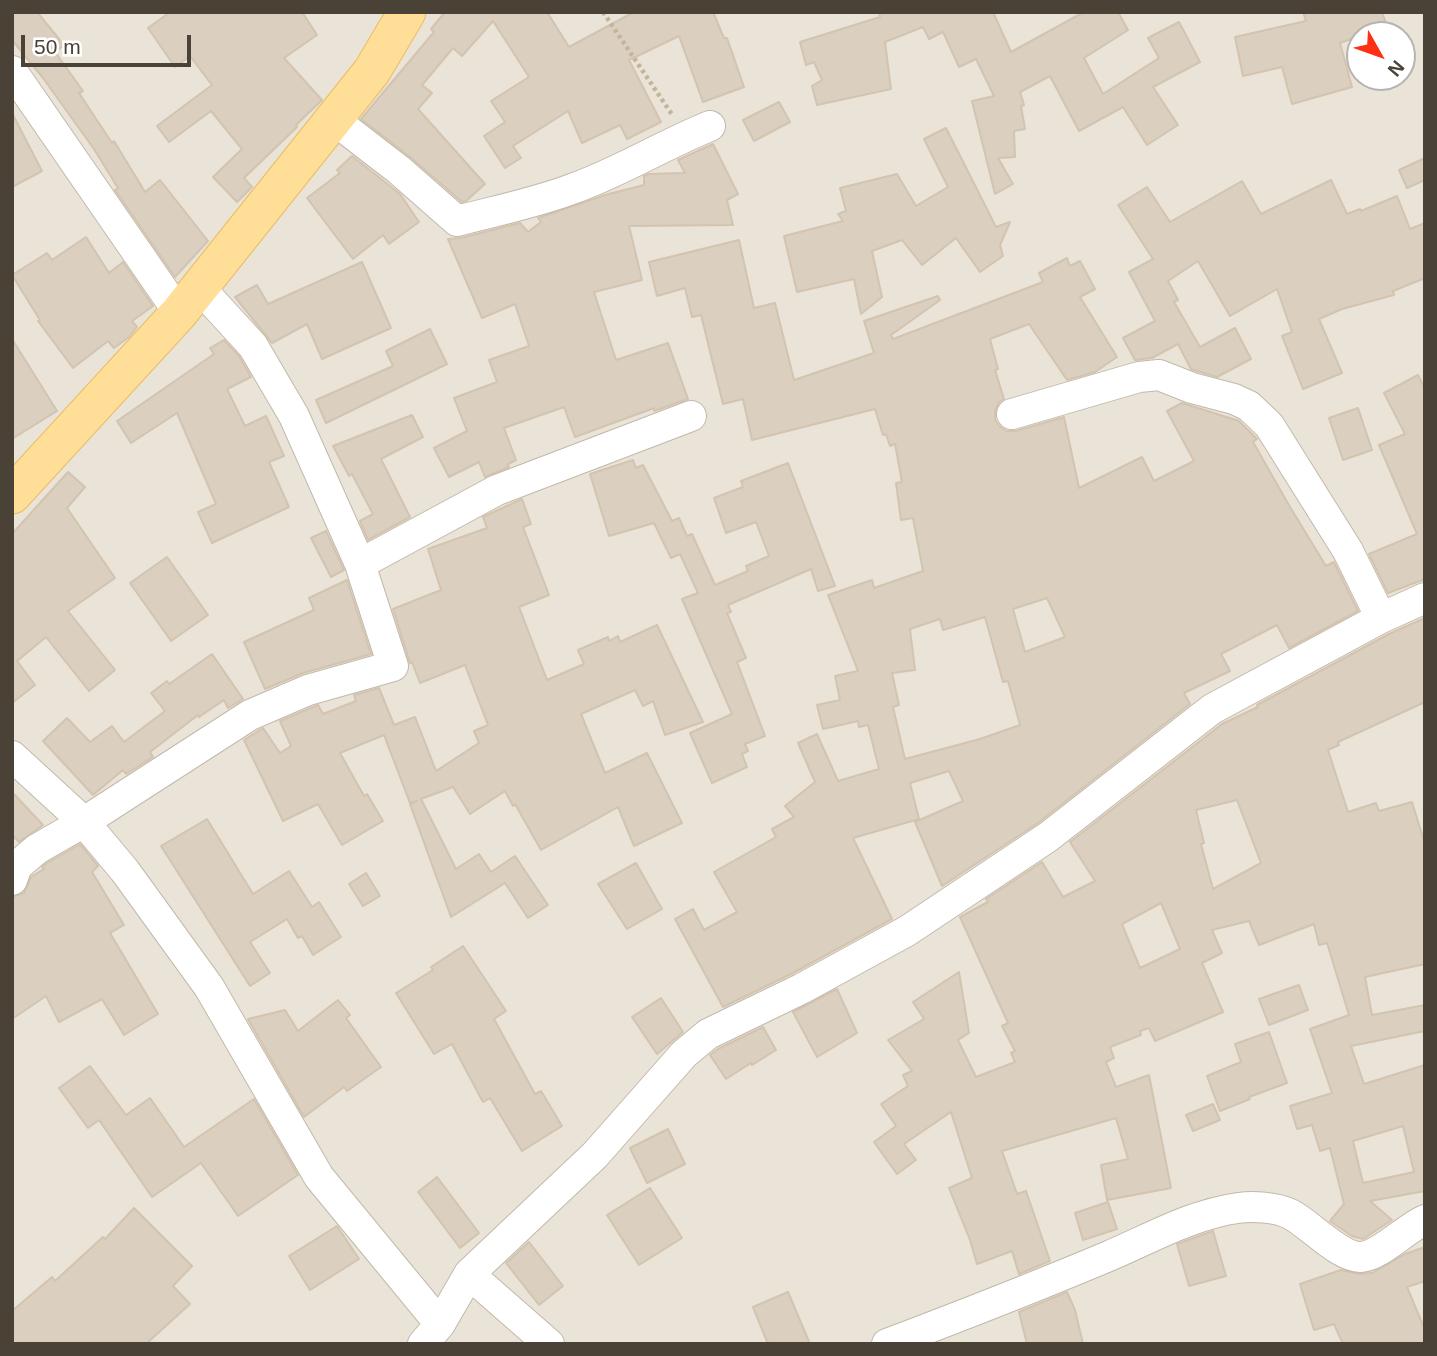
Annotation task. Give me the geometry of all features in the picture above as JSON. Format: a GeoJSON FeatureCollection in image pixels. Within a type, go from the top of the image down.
{"type":"FeatureCollection","features":[{"type":"Feature","properties":{"kind":"main road"},"geometry":{"type":"LineString","coordinates":[[12,495],[189,300],[372,71],[407,12]]}},
{"type":"Feature","properties":{"kind":"street"},"geometry":{"type":"LineString","coordinates":[[12,71],[189,300],[253,346],[294,416],[360,564],[393,666],[308,690],[250,715],[84,822],[37,849],[17,866],[12,880]]}},
{"type":"Feature","properties":{"kind":"street"},"geometry":{"type":"LineString","coordinates":[[333,119],[399,170],[457,222],[571,190],[631,166],[698,130]]}},
{"type":"Feature","properties":{"kind":"street"},"geometry":{"type":"LineString","coordinates":[[1012,414],[1139,377],[1159,375],[1249,406],[1269,425],[1348,551],[1381,618]]}},
{"type":"Feature","properties":{"kind":"street"},"geometry":{"type":"LineString","coordinates":[[360,564],[497,490],[691,415]]}},
{"type":"Feature","properties":{"kind":"street"},"geometry":{"type":"LineString","coordinates":[[12,755],[84,822],[125,871],[209,987],[319,1177],[431,1334],[469,1274],[595,1155],[684,1054],[708,1034],[801,989],[908,931],[1048,837],[1212,709],[1381,618],[1425,598]]}},
{"type":"Feature","properties":{"kind":"street"},"geometry":{"type":"LineString","coordinates":[[887,1344],[979,1310],[1198,1219],[1238,1208],[1278,1210],[1290,1214],[1350,1256],[1364,1257],[1380,1249],[1412,1225],[1425,1220]]}},
{"type":"Feature","properties":{"kind":"street"},"geometry":{"type":"LineString","coordinates":[[469,1274],[548,1344]]}},
{"type":"Feature","properties":{"kind":"path"},"geometry":{"type":"LineString","coordinates":[[603,12],[698,130]]}},
{"type":"Feature","properties":{"kind":"shaded area"},"geometry":{"type":"Polygon","coordinates":[[[12,12],[1425,12],[1425,1344],[12,1344],[12,12]]]}},
{"type":"Feature","properties":{"kind":"building"},"geometry":{"type":"Polygon","coordinates":[[[12,12],[37,12],[64,45],[55,52],[83,91],[79,93],[112,143],[114,141],[145,192],[160,180],[208,241],[175,277],[115,190],[118,188],[94,149],[12,40],[12,12]]]}},
{"type":"Feature","properties":{"kind":"building"},"geometry":{"type":"Polygon","coordinates":[[[170,12],[302,12],[317,35],[284,58],[322,100],[244,178],[252,187],[237,202],[213,177],[242,149],[211,111],[169,142],[157,126],[212,85],[190,56],[175,67],[148,28],[170,12]]]}},
{"type":"Feature","properties":{"kind":"building"},"geometry":{"type":"Polygon","coordinates":[[[445,12],[547,12],[569,47],[634,12],[713,12],[724,38],[727,38],[744,87],[703,102],[679,36],[629,60],[661,122],[627,139],[620,125],[582,143],[568,111],[513,146],[521,158],[505,168],[484,136],[505,122],[491,101],[529,77],[493,21],[462,56],[453,48],[422,85],[432,93],[418,109],[485,184],[462,202],[361,119],[434,32],[431,29],[445,12]]]}},
{"type":"Feature","properties":{"kind":"building"},"geometry":{"type":"Polygon","coordinates":[[[879,12],[993,12],[1011,52],[1084,12],[1118,12],[1128,30],[1084,58],[1103,94],[1159,58],[1148,38],[1179,22],[1200,62],[1153,87],[1178,125],[1147,145],[1123,107],[1079,131],[1050,76],[1020,92],[1024,105],[1021,106],[1025,129],[1014,131],[1015,157],[998,158],[1013,184],[995,194],[972,101],[994,96],[976,59],[959,67],[943,32],[929,39],[923,27],[885,42],[891,89],[817,105],[812,86],[822,80],[814,62],[806,65],[800,42],[880,17],[879,12]]]}},
{"type":"Feature","properties":{"kind":"building"},"geometry":{"type":"Polygon","coordinates":[[[1303,12],[1382,12],[1385,21],[1346,21],[1346,41],[1340,43],[1346,65],[1346,89],[1292,104],[1282,67],[1243,76],[1235,37],[1306,21],[1303,12]]]}},
{"type":"Feature","properties":{"kind":"building"},"geometry":{"type":"Polygon","coordinates":[[[779,102],[790,122],[754,141],[743,120],[779,102]]]}},
{"type":"Feature","properties":{"kind":"building"},"geometry":{"type":"Polygon","coordinates":[[[12,113],[42,171],[12,187],[12,113]]]}},
{"type":"Feature","properties":{"kind":"building"},"geometry":{"type":"Polygon","coordinates":[[[946,128],[996,227],[1010,222],[1000,245],[1003,256],[980,272],[956,238],[922,265],[902,240],[872,251],[882,297],[861,314],[854,279],[797,292],[784,236],[843,221],[838,214],[846,211],[840,188],[897,174],[916,206],[948,187],[924,139],[946,128]]]}},
{"type":"Feature","properties":{"kind":"building"},"geometry":{"type":"Polygon","coordinates":[[[713,144],[738,194],[727,200],[733,225],[629,226],[642,280],[594,292],[616,360],[668,343],[688,399],[654,411],[654,408],[575,437],[564,407],[504,428],[516,460],[508,464],[509,467],[485,477],[479,462],[449,477],[434,448],[467,431],[454,398],[497,382],[489,360],[529,346],[515,304],[482,318],[448,239],[520,223],[528,232],[541,222],[538,218],[644,185],[644,176],[649,174],[685,173],[678,160],[713,144]]]}},
{"type":"Feature","properties":{"kind":"building"},"geometry":{"type":"Polygon","coordinates":[[[352,156],[400,194],[419,222],[389,244],[383,235],[353,259],[307,198],[340,173],[337,170],[352,156]]]}},
{"type":"Feature","properties":{"kind":"building"},"geometry":{"type":"Polygon","coordinates":[[[1425,158],[1425,180],[1407,188],[1399,170],[1425,158]]]}},
{"type":"Feature","properties":{"kind":"building"},"geometry":{"type":"Polygon","coordinates":[[[1331,180],[1347,214],[1397,196],[1410,229],[1425,223],[1425,278],[1393,291],[1394,295],[1342,309],[1319,319],[1342,373],[1303,389],[1282,336],[1292,332],[1277,289],[1230,316],[1198,261],[1168,281],[1178,300],[1174,302],[1200,347],[1235,328],[1251,359],[1217,377],[1191,369],[1178,344],[1152,358],[1135,360],[1123,338],[1155,321],[1129,272],[1153,259],[1118,205],[1147,187],[1170,222],[1242,181],[1261,214],[1331,180]]]}},
{"type":"Feature","properties":{"kind":"building"},"geometry":{"type":"Polygon","coordinates":[[[86,237],[109,273],[123,262],[153,306],[132,321],[137,327],[129,337],[114,348],[108,341],[73,368],[38,321],[40,320],[12,275],[47,253],[52,260],[86,237]]]}},
{"type":"Feature","properties":{"kind":"building"},"geometry":{"type":"Polygon","coordinates":[[[739,240],[754,308],[775,303],[794,380],[874,353],[864,321],[938,296],[940,300],[891,335],[893,339],[1043,282],[1039,273],[1067,258],[1070,266],[1080,261],[1095,289],[1080,297],[1117,357],[1095,372],[1067,380],[1029,324],[990,339],[998,369],[995,370],[1004,399],[999,402],[995,411],[995,420],[999,426],[1007,431],[1016,431],[1064,417],[1079,488],[1142,457],[1154,481],[1194,461],[1167,411],[1182,403],[1239,421],[1257,439],[1253,442],[1290,507],[1326,566],[1334,562],[1358,611],[1289,648],[1277,625],[1221,654],[1230,671],[1184,693],[1190,704],[1038,823],[942,886],[915,822],[963,801],[949,771],[910,783],[919,819],[853,838],[892,919],[793,973],[723,1007],[675,919],[693,909],[704,930],[737,912],[714,872],[776,837],[772,829],[794,817],[785,806],[815,782],[798,743],[817,734],[838,781],[879,769],[868,725],[859,727],[858,721],[823,729],[817,705],[840,700],[835,676],[858,671],[828,595],[872,580],[874,588],[923,571],[913,518],[901,520],[896,483],[902,482],[895,444],[890,446],[886,434],[883,435],[875,409],[752,440],[743,399],[723,404],[701,315],[692,317],[685,288],[657,296],[649,262],[739,240]],[[1047,598],[1013,609],[1025,652],[1065,637],[1047,598]],[[985,617],[943,630],[940,619],[910,629],[915,670],[892,673],[899,705],[893,707],[905,759],[1020,725],[1008,681],[1003,682],[985,617]]]}},
{"type":"Feature","properties":{"kind":"building"},"geometry":{"type":"Polygon","coordinates":[[[362,262],[391,328],[322,359],[307,324],[272,343],[235,297],[257,285],[268,304],[362,262]]]}},
{"type":"Feature","properties":{"kind":"building"},"geometry":{"type":"Polygon","coordinates":[[[430,329],[447,364],[326,423],[316,400],[393,366],[386,351],[430,329]]]}},
{"type":"Feature","properties":{"kind":"building"},"geometry":{"type":"Polygon","coordinates":[[[12,339],[57,411],[12,439],[12,339]]]}},
{"type":"Feature","properties":{"kind":"building"},"geometry":{"type":"Polygon","coordinates":[[[224,340],[239,356],[251,377],[227,389],[245,426],[266,416],[284,456],[269,462],[289,507],[212,543],[198,512],[216,504],[177,413],[131,443],[117,421],[214,354],[210,348],[224,340]]]}},
{"type":"Feature","properties":{"kind":"building"},"geometry":{"type":"Polygon","coordinates":[[[1418,375],[1425,389],[1425,579],[1388,593],[1369,554],[1417,534],[1379,445],[1405,434],[1384,393],[1418,375]]]}},
{"type":"Feature","properties":{"kind":"building"},"geometry":{"type":"Polygon","coordinates":[[[1358,408],[1372,450],[1343,460],[1329,418],[1358,408]]]}},
{"type":"Feature","properties":{"kind":"building"},"geometry":{"type":"Polygon","coordinates":[[[412,415],[423,437],[381,459],[410,517],[368,540],[360,521],[373,514],[352,474],[349,476],[333,446],[412,415]]]}},
{"type":"Feature","properties":{"kind":"building"},"geometry":{"type":"Polygon","coordinates":[[[633,460],[636,468],[643,465],[672,521],[679,518],[687,536],[692,534],[715,585],[748,571],[746,566],[769,556],[756,522],[726,533],[714,498],[743,487],[741,481],[788,463],[835,586],[818,591],[811,569],[728,605],[731,612],[727,613],[746,658],[737,662],[765,736],[745,744],[748,751],[742,754],[747,767],[712,783],[690,733],[732,714],[682,599],[698,593],[680,554],[671,558],[654,523],[609,536],[590,474],[633,460]]]}},
{"type":"Feature","properties":{"kind":"building"},"geometry":{"type":"Polygon","coordinates":[[[68,472],[85,487],[67,508],[115,578],[68,611],[115,670],[89,691],[46,637],[17,661],[35,685],[12,703],[12,534],[68,472]]]}},
{"type":"Feature","properties":{"kind":"building"},"geometry":{"type":"Polygon","coordinates":[[[522,499],[531,524],[523,527],[549,595],[519,607],[547,680],[584,664],[578,650],[608,637],[609,641],[618,636],[620,642],[657,625],[703,722],[665,735],[653,701],[643,706],[635,690],[581,714],[605,773],[647,753],[682,823],[634,846],[618,807],[541,850],[505,791],[470,814],[453,787],[421,799],[456,869],[479,854],[491,872],[515,856],[548,905],[528,918],[505,883],[451,917],[410,804],[417,801],[410,803],[384,735],[340,753],[364,796],[367,794],[383,821],[342,845],[318,804],[283,821],[244,740],[263,728],[280,753],[291,746],[280,721],[318,705],[323,714],[356,701],[354,695],[379,688],[394,725],[415,717],[436,771],[479,743],[474,731],[488,725],[465,665],[420,683],[412,662],[410,663],[393,609],[441,590],[428,549],[487,528],[483,517],[522,499]]]}},
{"type":"Feature","properties":{"kind":"building"},"geometry":{"type":"Polygon","coordinates":[[[326,531],[344,570],[331,577],[311,538],[326,531]]]}},
{"type":"Feature","properties":{"kind":"building"},"geometry":{"type":"Polygon","coordinates":[[[167,557],[208,615],[171,641],[130,583],[167,557]]]}},
{"type":"Feature","properties":{"kind":"building"},"geometry":{"type":"Polygon","coordinates":[[[347,580],[371,654],[303,673],[265,689],[244,642],[314,610],[309,598],[347,580]]]}},
{"type":"Feature","properties":{"kind":"building"},"geometry":{"type":"Polygon","coordinates":[[[1425,618],[1425,702],[1338,742],[1339,745],[1328,750],[1348,812],[1376,803],[1379,811],[1412,802],[1425,844],[1425,964],[1365,977],[1372,1015],[1425,1005],[1425,1031],[1351,1046],[1364,1084],[1425,1065],[1425,1191],[1370,1201],[1392,1220],[1363,1239],[1352,1236],[1330,1221],[1344,1204],[1330,1148],[1320,1151],[1312,1125],[1297,1129],[1290,1106],[1332,1093],[1310,1029],[1349,1015],[1327,943],[1319,945],[1314,924],[1259,945],[1249,921],[1212,930],[1222,953],[1202,963],[1223,1012],[1155,1041],[1149,1028],[1140,1031],[1141,1035],[1110,1047],[1114,1058],[1106,1062],[1116,1087],[1149,1075],[1171,1188],[1107,1200],[1101,1165],[1128,1159],[1116,1118],[1002,1151],[1017,1194],[1026,1191],[1050,1261],[1019,1274],[1012,1251],[977,1264],[949,1188],[972,1178],[951,1112],[904,1144],[916,1160],[897,1174],[874,1142],[896,1126],[881,1104],[908,1086],[903,1075],[912,1071],[888,1040],[924,1019],[913,1002],[959,972],[969,1033],[958,1040],[976,1077],[1015,1062],[1011,1053],[1015,1051],[1002,1026],[1008,1023],[960,917],[988,902],[986,899],[1042,862],[1063,897],[1095,881],[1070,842],[1222,724],[1258,707],[1257,705],[1389,634],[1425,618]],[[1237,800],[1196,810],[1204,843],[1201,844],[1213,889],[1261,863],[1237,800]],[[1161,903],[1122,924],[1140,968],[1180,949],[1161,903]],[[1403,1126],[1353,1141],[1363,1183],[1414,1172],[1403,1126]]]}},
{"type":"Feature","properties":{"kind":"building"},"geometry":{"type":"Polygon","coordinates":[[[212,654],[243,699],[228,708],[224,700],[199,717],[198,715],[150,752],[153,757],[126,774],[123,770],[93,795],[43,741],[67,718],[90,742],[112,726],[124,742],[165,711],[151,693],[167,681],[169,684],[212,654]]]}},
{"type":"Feature","properties":{"kind":"building"},"geometry":{"type":"Polygon","coordinates":[[[12,792],[43,825],[19,842],[12,835],[12,792]]]}},
{"type":"Feature","properties":{"kind":"building"},"geometry":{"type":"Polygon","coordinates":[[[207,819],[253,894],[289,871],[312,907],[319,902],[341,937],[313,955],[302,936],[298,938],[287,919],[250,942],[270,973],[250,986],[161,846],[207,819]]]}},
{"type":"Feature","properties":{"kind":"building"},"geometry":{"type":"Polygon","coordinates":[[[80,844],[98,866],[92,872],[124,925],[110,933],[158,1014],[124,1035],[102,999],[59,1022],[46,996],[12,1019],[12,897],[24,893],[31,877],[44,869],[42,867],[47,863],[80,844]]]}},
{"type":"Feature","properties":{"kind":"building"},"geometry":{"type":"Polygon","coordinates":[[[636,863],[662,909],[627,929],[598,884],[636,863]]]}},
{"type":"Feature","properties":{"kind":"building"},"geometry":{"type":"Polygon","coordinates":[[[366,873],[380,896],[363,906],[349,884],[366,873]]]}},
{"type":"Feature","properties":{"kind":"building"},"geometry":{"type":"Polygon","coordinates":[[[463,946],[506,1011],[494,1019],[535,1094],[541,1091],[562,1126],[522,1151],[490,1098],[483,1102],[452,1044],[434,1054],[396,993],[433,970],[431,967],[463,946]]]}},
{"type":"Feature","properties":{"kind":"building"},"geometry":{"type":"Polygon","coordinates":[[[1299,985],[1308,1010],[1269,1025],[1259,999],[1299,985]]]}},
{"type":"Feature","properties":{"kind":"building"},"geometry":{"type":"Polygon","coordinates":[[[837,989],[857,1033],[817,1057],[793,1012],[837,989]]]}},
{"type":"Feature","properties":{"kind":"building"},"geometry":{"type":"Polygon","coordinates":[[[661,998],[683,1032],[657,1054],[632,1017],[661,998]]]}},
{"type":"Feature","properties":{"kind":"building"},"geometry":{"type":"Polygon","coordinates":[[[338,1000],[350,1015],[346,1018],[381,1067],[347,1091],[344,1087],[304,1117],[248,1019],[285,1010],[298,1031],[338,1000]]]}},
{"type":"Feature","properties":{"kind":"building"},"geometry":{"type":"Polygon","coordinates":[[[763,1027],[776,1050],[726,1079],[710,1055],[763,1027]]]}},
{"type":"Feature","properties":{"kind":"building"},"geometry":{"type":"Polygon","coordinates":[[[1269,1032],[1287,1083],[1220,1111],[1207,1076],[1241,1062],[1235,1044],[1269,1032]]]}},
{"type":"Feature","properties":{"kind":"building"},"geometry":{"type":"Polygon","coordinates":[[[90,1066],[126,1115],[150,1098],[184,1147],[254,1099],[298,1175],[238,1216],[201,1163],[152,1197],[99,1120],[88,1128],[59,1088],[90,1066]]]}},
{"type":"Feature","properties":{"kind":"building"},"geometry":{"type":"Polygon","coordinates":[[[1213,1104],[1220,1120],[1193,1131],[1186,1115],[1213,1104]]]}},
{"type":"Feature","properties":{"kind":"building"},"geometry":{"type":"Polygon","coordinates":[[[668,1129],[685,1164],[647,1183],[630,1148],[668,1129]]]}},
{"type":"Feature","properties":{"kind":"building"},"geometry":{"type":"Polygon","coordinates":[[[437,1177],[479,1233],[460,1248],[418,1192],[437,1177]]]}},
{"type":"Feature","properties":{"kind":"building"},"geometry":{"type":"Polygon","coordinates":[[[650,1188],[682,1238],[639,1265],[607,1215],[650,1188]]]}},
{"type":"Feature","properties":{"kind":"building"},"geometry":{"type":"Polygon","coordinates":[[[1108,1202],[1117,1229],[1083,1240],[1075,1213],[1108,1202]]]}},
{"type":"Feature","properties":{"kind":"building"},"geometry":{"type":"Polygon","coordinates":[[[134,1208],[192,1266],[173,1286],[190,1304],[146,1344],[12,1344],[12,1311],[52,1277],[55,1281],[103,1237],[105,1239],[134,1208]]]}},
{"type":"Feature","properties":{"kind":"building"},"geometry":{"type":"Polygon","coordinates":[[[337,1226],[359,1259],[310,1290],[289,1256],[337,1226]]]}},
{"type":"Feature","properties":{"kind":"building"},"geometry":{"type":"Polygon","coordinates":[[[1213,1231],[1226,1276],[1189,1286],[1177,1244],[1213,1231]]]}},
{"type":"Feature","properties":{"kind":"building"},"geometry":{"type":"Polygon","coordinates":[[[529,1242],[563,1286],[539,1305],[506,1263],[529,1242]]]}},
{"type":"Feature","properties":{"kind":"building"},"geometry":{"type":"Polygon","coordinates":[[[1425,1247],[1425,1281],[1407,1287],[1425,1330],[1425,1344],[1343,1344],[1334,1324],[1314,1330],[1300,1284],[1341,1270],[1359,1274],[1372,1273],[1405,1254],[1425,1247]]]}},
{"type":"Feature","properties":{"kind":"building"},"geometry":{"type":"Polygon","coordinates":[[[788,1292],[810,1344],[768,1344],[753,1307],[788,1292]]]}},
{"type":"Feature","properties":{"kind":"building"},"geometry":{"type":"Polygon","coordinates":[[[1067,1292],[1075,1310],[1083,1344],[1027,1344],[1019,1312],[1067,1292]]]}}]}
